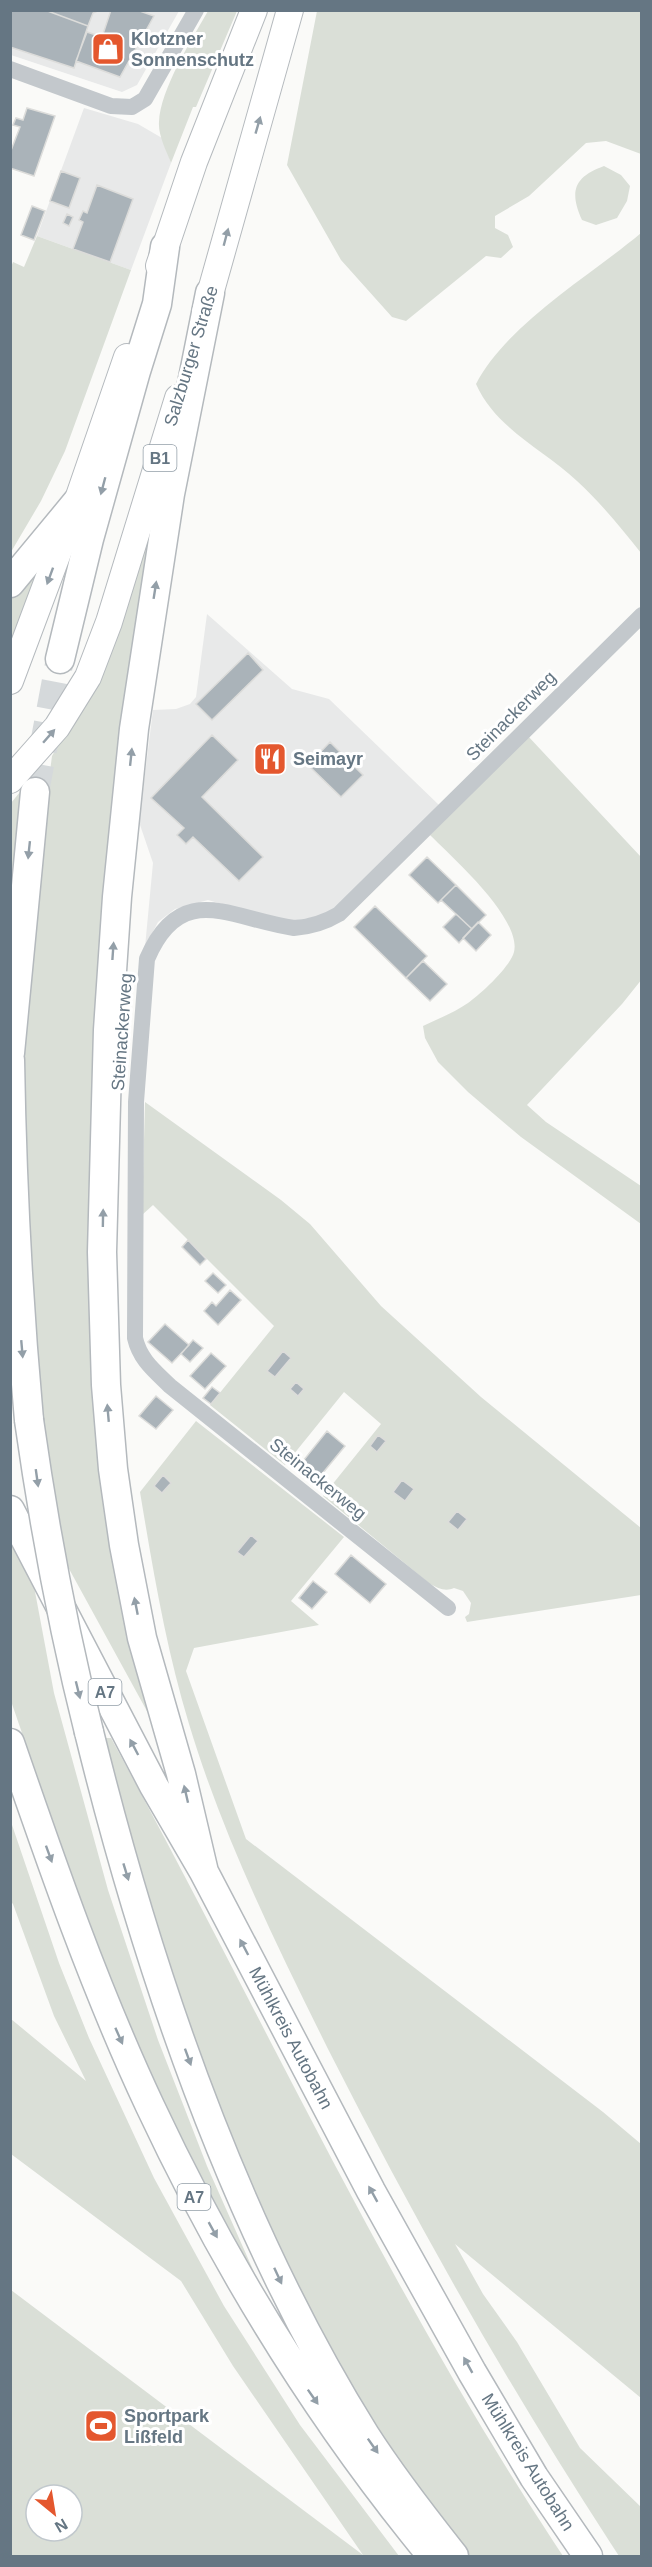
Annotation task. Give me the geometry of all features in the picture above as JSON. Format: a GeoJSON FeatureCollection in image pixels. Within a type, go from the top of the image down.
{"type":"FeatureCollection","features":[{"type":"Feature","properties":{"kind":"highway"},"geometry":{"type":"LineString","coordinates":[[60,659],[94,518],[158,304],[165,247]]}},
{"type":"Feature","properties":{"kind":"highway"},"geometry":{"type":"LineString","coordinates":[[204,1872],[181,1774],[142,1638],[124,1545],[113,1469],[106,1385],[102,1252],[108,1030],[117,897],[134,729],[170,494],[210,294]]}},
{"type":"Feature","properties":{"kind":"highway"},"geometry":{"type":"LineString","coordinates":[[10,583],[77,502]]}},
{"type":"Feature","properties":{"kind":"highway"},"geometry":{"type":"LineString","coordinates":[[10,1053],[23,786]]}},
{"type":"Feature","properties":{"kind":"highway"},"geometry":{"type":"LineString","coordinates":[[10,1060],[18,1301],[29,1420],[46,1539],[71,1662],[109,1816],[160,1981],[214,2128],[251,2218],[293,2309],[339,2392],[404,2490],[454,2556]]}},
{"type":"Feature","properties":{"kind":"highway","name":"Mühlkreis Autobahn"},"geometry":{"type":"LineString","coordinates":[[10,1510],[154,1786],[204,1872],[371,2191],[472,2372],[534,2477],[588,2556]]}},
{"type":"Feature","properties":{"kind":"highway","name":"A7"},"geometry":{"type":"LineString","coordinates":[[10,1743],[73,1921],[111,2017],[190,2189],[248,2294],[302,2382],[348,2448],[432,2556]]}},
{"type":"Feature","properties":{"kind":"main road"},"geometry":{"type":"LineString","coordinates":[[10,681],[77,502],[194,162],[254,10]]}},
{"type":"Feature","properties":{"kind":"main road","name":"Salzburger Straße"},"geometry":{"type":"LineString","coordinates":[[23,786],[88,677],[101,645],[210,294],[290,10]]}},
{"type":"Feature","properties":{"kind":"street"},"geometry":{"type":"LineString","coordinates":[[10,69],[111,106],[132,107],[150,92],[196,10]]}},
{"type":"Feature","properties":{"kind":"street","name":"Steinackerweg"},"geometry":{"type":"LineString","coordinates":[[448,1608],[170,1386],[144,1361],[138,1351],[135,1338],[136,1102],[147,959],[156,939],[168,923],[201,908],[294,928],[309,928],[339,914],[642,615]]}},
{"type":"Feature","properties":{"kind":"shaded area"},"geometry":{"type":"Polygon","coordinates":[[[11,11],[179,11],[137,85],[122,92],[11,55],[11,11]]]}},
{"type":"Feature","properties":{"kind":"shaded area"},"geometry":{"type":"Polygon","coordinates":[[[208,11],[237,11],[196,107],[193,107],[171,163],[160,132],[161,109],[178,65],[208,11]]]}},
{"type":"Feature","properties":{"kind":"shaded area"},"geometry":{"type":"Polygon","coordinates":[[[317,11],[641,11],[641,154],[606,141],[586,143],[529,196],[495,216],[495,228],[508,235],[513,247],[501,258],[486,256],[406,321],[392,317],[341,260],[287,165],[317,11]]]}},
{"type":"Feature","properties":{"kind":"shaded area"},"geometry":{"type":"Polygon","coordinates":[[[84,108],[138,124],[162,138],[171,163],[131,270],[37,236],[84,108]]]}},
{"type":"Feature","properties":{"kind":"shaded area"},"geometry":{"type":"Polygon","coordinates":[[[604,166],[621,175],[630,186],[627,201],[617,218],[596,225],[582,220],[575,193],[580,180],[604,166]]]}},
{"type":"Feature","properties":{"kind":"shaded area"},"geometry":{"type":"Polygon","coordinates":[[[641,233],[641,553],[586,489],[495,414],[476,384],[490,362],[528,321],[641,233]]]}},
{"type":"Feature","properties":{"kind":"shaded area"},"geometry":{"type":"Polygon","coordinates":[[[37,236],[131,270],[65,451],[41,501],[11,552],[11,267],[13,262],[24,267],[37,236]]]}},
{"type":"Feature","properties":{"kind":"shaded area"},"geometry":{"type":"Polygon","coordinates":[[[159,486],[131,654],[112,799],[95,1036],[115,1570],[148,1713],[56,1545],[39,1404],[22,1082],[29,933],[52,756],[90,688],[159,486]]]}},
{"type":"Feature","properties":{"kind":"shaded area"},"geometry":{"type":"Polygon","coordinates":[[[56,534],[11,646],[11,595],[56,534]]]}},
{"type":"Feature","properties":{"kind":"shaded area","name":"Seimayr"},"geometry":{"type":"Polygon","coordinates":[[[207,614],[292,689],[329,699],[439,805],[340,904],[321,916],[286,922],[208,900],[175,909],[158,922],[145,947],[153,863],[139,822],[153,710],[176,709],[190,704],[196,697],[207,614]]]}},
{"type":"Feature","properties":{"kind":"shaded area"},"geometry":{"type":"Polygon","coordinates":[[[527,735],[641,857],[642,979],[622,1004],[527,1105],[546,1122],[641,1186],[641,1224],[521,1137],[468,1092],[438,1062],[425,1038],[423,1026],[474,999],[501,972],[514,952],[514,938],[497,906],[430,835],[527,735]]]}},
{"type":"Feature","properties":{"kind":"shaded area"},"geometry":{"type":"Polygon","coordinates":[[[29,781],[11,880],[11,803],[29,781]]]}},
{"type":"Feature","properties":{"kind":"shaded area"},"geometry":{"type":"Polygon","coordinates":[[[145,1102],[281,1200],[310,1224],[381,1306],[481,1397],[641,1528],[641,1595],[467,1622],[465,1617],[469,1614],[471,1603],[463,1591],[454,1588],[442,1589],[430,1584],[323,1496],[381,1424],[344,1392],[285,1465],[210,1405],[274,1326],[153,1205],[142,1215],[145,1102]]]}},
{"type":"Feature","properties":{"kind":"shaded area"},"geometry":{"type":"Polygon","coordinates":[[[196,1421],[344,1537],[291,1601],[319,1625],[194,1648],[186,1671],[246,1839],[603,2112],[641,2144],[641,2398],[455,2244],[483,2294],[517,2342],[580,2448],[641,2507],[641,2556],[619,2556],[579,2495],[466,2307],[328,2049],[270,1930],[234,1849],[203,1766],[173,1667],[140,1492],[196,1421]]]}},
{"type":"Feature","properties":{"kind":"shaded area"},"geometry":{"type":"Polygon","coordinates":[[[10,1542],[33,1581],[54,1693],[108,1890],[158,2040],[207,2166],[262,2290],[180,2141],[133,2037],[87,1922],[11,1701],[10,1542]]]}},
{"type":"Feature","properties":{"kind":"shaded area"},"geometry":{"type":"Polygon","coordinates":[[[103,1738],[111,1738],[328,2152],[440,2357],[563,2556],[467,2556],[360,2405],[286,2276],[163,1961],[103,1738]]]}},
{"type":"Feature","properties":{"kind":"shaded area"},"geometry":{"type":"Polygon","coordinates":[[[11,1822],[59,1963],[89,2038],[154,2178],[224,2306],[300,2425],[399,2556],[11,2556],[11,2290],[363,2555],[233,2366],[181,2281],[11,2154],[11,2019],[86,2081],[54,2016],[11,1902],[11,1822]]]}},
{"type":"Feature","properties":{"kind":"building"},"geometry":{"type":"Polygon","coordinates":[[[10,10],[45,10],[88,26],[74,68],[10,47],[10,10]]]}},
{"type":"Feature","properties":{"kind":"building"},"geometry":{"type":"Polygon","coordinates":[[[45,10],[100,10],[93,13],[88,26],[45,10]]]}},
{"type":"Feature","properties":{"kind":"building","name":"Klotzner Sonnenschutz"},"geometry":{"type":"Polygon","coordinates":[[[111,10],[137,10],[154,16],[120,77],[76,61],[87,32],[102,37],[111,10]]]}},
{"type":"Feature","properties":{"kind":"building"},"geometry":{"type":"Polygon","coordinates":[[[27,108],[55,116],[34,176],[10,168],[10,153],[20,127],[13,125],[16,118],[23,120],[27,108]]]}},
{"type":"Feature","properties":{"kind":"building"},"geometry":{"type":"Polygon","coordinates":[[[61,171],[80,178],[69,208],[50,201],[61,171]]]}},
{"type":"Feature","properties":{"kind":"building"},"geometry":{"type":"Polygon","coordinates":[[[97,185],[133,199],[110,262],[73,249],[83,222],[79,220],[83,211],[87,213],[97,185]]]}},
{"type":"Feature","properties":{"kind":"building"},"geometry":{"type":"Polygon","coordinates":[[[32,206],[45,211],[34,240],[21,235],[32,206]]]}},
{"type":"Feature","properties":{"kind":"building"},"geometry":{"type":"Polygon","coordinates":[[[67,214],[73,217],[69,226],[63,223],[67,214]]]}},
{"type":"Feature","properties":{"kind":"building"},"geometry":{"type":"Polygon","coordinates":[[[248,653],[263,670],[212,720],[196,704],[248,653]]]}},
{"type":"Feature","properties":{"kind":"building"},"geometry":{"type":"Polygon","coordinates":[[[212,735],[238,760],[202,797],[263,857],[239,881],[193,837],[186,844],[177,835],[184,828],[151,798],[212,735]]]}},
{"type":"Feature","properties":{"kind":"building"},"geometry":{"type":"Polygon","coordinates":[[[330,742],[363,775],[341,797],[308,765],[330,742]]]}},
{"type":"Feature","properties":{"kind":"building"},"geometry":{"type":"Polygon","coordinates":[[[427,857],[456,885],[438,903],[409,875],[427,857]]]}},
{"type":"Feature","properties":{"kind":"building"},"geometry":{"type":"Polygon","coordinates":[[[456,885],[486,915],[472,929],[441,900],[456,885]]]}},
{"type":"Feature","properties":{"kind":"building"},"geometry":{"type":"Polygon","coordinates":[[[375,906],[427,956],[406,978],[354,927],[375,906]]]}},
{"type":"Feature","properties":{"kind":"building"},"geometry":{"type":"Polygon","coordinates":[[[456,914],[472,929],[459,943],[443,927],[456,914]]]}},
{"type":"Feature","properties":{"kind":"building"},"geometry":{"type":"Polygon","coordinates":[[[478,922],[491,935],[476,951],[463,938],[478,922]]]}},
{"type":"Feature","properties":{"kind":"building"},"geometry":{"type":"Polygon","coordinates":[[[423,961],[447,984],[430,1001],[406,978],[423,961]]]}},
{"type":"Feature","properties":{"kind":"building"},"geometry":{"type":"Polygon","coordinates":[[[188,1240],[206,1259],[200,1265],[182,1247],[188,1240]]]}},
{"type":"Feature","properties":{"kind":"building"},"geometry":{"type":"Polygon","coordinates":[[[213,1273],[226,1285],[218,1293],[205,1281],[213,1273]]]}},
{"type":"Feature","properties":{"kind":"building"},"geometry":{"type":"Polygon","coordinates":[[[230,1290],[241,1300],[218,1325],[204,1311],[212,1302],[216,1306],[230,1290]]]}},
{"type":"Feature","properties":{"kind":"building"},"geometry":{"type":"Polygon","coordinates":[[[165,1324],[189,1345],[172,1363],[148,1342],[165,1324]]]}},
{"type":"Feature","properties":{"kind":"building"},"geometry":{"type":"Polygon","coordinates":[[[193,1340],[203,1348],[190,1362],[181,1354],[193,1340]]]}},
{"type":"Feature","properties":{"kind":"building"},"geometry":{"type":"Polygon","coordinates":[[[283,1351],[291,1358],[275,1377],[267,1371],[283,1351]]]}},
{"type":"Feature","properties":{"kind":"building"},"geometry":{"type":"Polygon","coordinates":[[[211,1353],[226,1366],[205,1389],[190,1376],[211,1353]]]}},
{"type":"Feature","properties":{"kind":"building"},"geometry":{"type":"Polygon","coordinates":[[[296,1382],[304,1389],[298,1396],[290,1389],[296,1382]]]}},
{"type":"Feature","properties":{"kind":"building"},"geometry":{"type":"Polygon","coordinates":[[[212,1387],[220,1393],[211,1404],[203,1398],[212,1387]]]}},
{"type":"Feature","properties":{"kind":"building"},"geometry":{"type":"Polygon","coordinates":[[[156,1396],[173,1410],[156,1429],[139,1416],[156,1396]]]}},
{"type":"Feature","properties":{"kind":"building"},"geometry":{"type":"Polygon","coordinates":[[[327,1431],[345,1446],[317,1480],[299,1466],[327,1431]]]}},
{"type":"Feature","properties":{"kind":"building"},"geometry":{"type":"Polygon","coordinates":[[[378,1435],[386,1441],[377,1452],[370,1446],[378,1435]]]}},
{"type":"Feature","properties":{"kind":"building"},"geometry":{"type":"Polygon","coordinates":[[[163,1475],[171,1483],[162,1493],[154,1486],[163,1475]]]}},
{"type":"Feature","properties":{"kind":"building"},"geometry":{"type":"Polygon","coordinates":[[[402,1480],[414,1489],[405,1501],[393,1492],[402,1480]]]}},
{"type":"Feature","properties":{"kind":"building"},"geometry":{"type":"Polygon","coordinates":[[[457,1511],[467,1519],[458,1530],[448,1522],[457,1511]]]}},
{"type":"Feature","properties":{"kind":"building"},"geometry":{"type":"Polygon","coordinates":[[[251,1535],[258,1541],[244,1557],[237,1552],[251,1535]]]}},
{"type":"Feature","properties":{"kind":"building"},"geometry":{"type":"Polygon","coordinates":[[[351,1555],[386,1584],[370,1603],[335,1574],[351,1555]]]}},
{"type":"Feature","properties":{"kind":"building"},"geometry":{"type":"Polygon","coordinates":[[[313,1581],[327,1592],[312,1609],[299,1598],[313,1581]]]}},
{"type":"Feature","properties":{"kind":"tunnel"},"geometry":{"type":"LineString","coordinates":[[35,792],[60,659]]}},
{"type":"Feature","properties":{"kind":"place","name":"Klotzner Sonnenschutz"},"geometry":{"type":"Point","coordinates":[108,49]}},
{"type":"Feature","properties":{"kind":"place","name":"Seimayr"},"geometry":{"type":"Point","coordinates":[270,759]}},
{"type":"Feature","properties":{"kind":"place","name":"Sportpark Lißfeld"},"geometry":{"type":"Point","coordinates":[101,2426]}}]}
